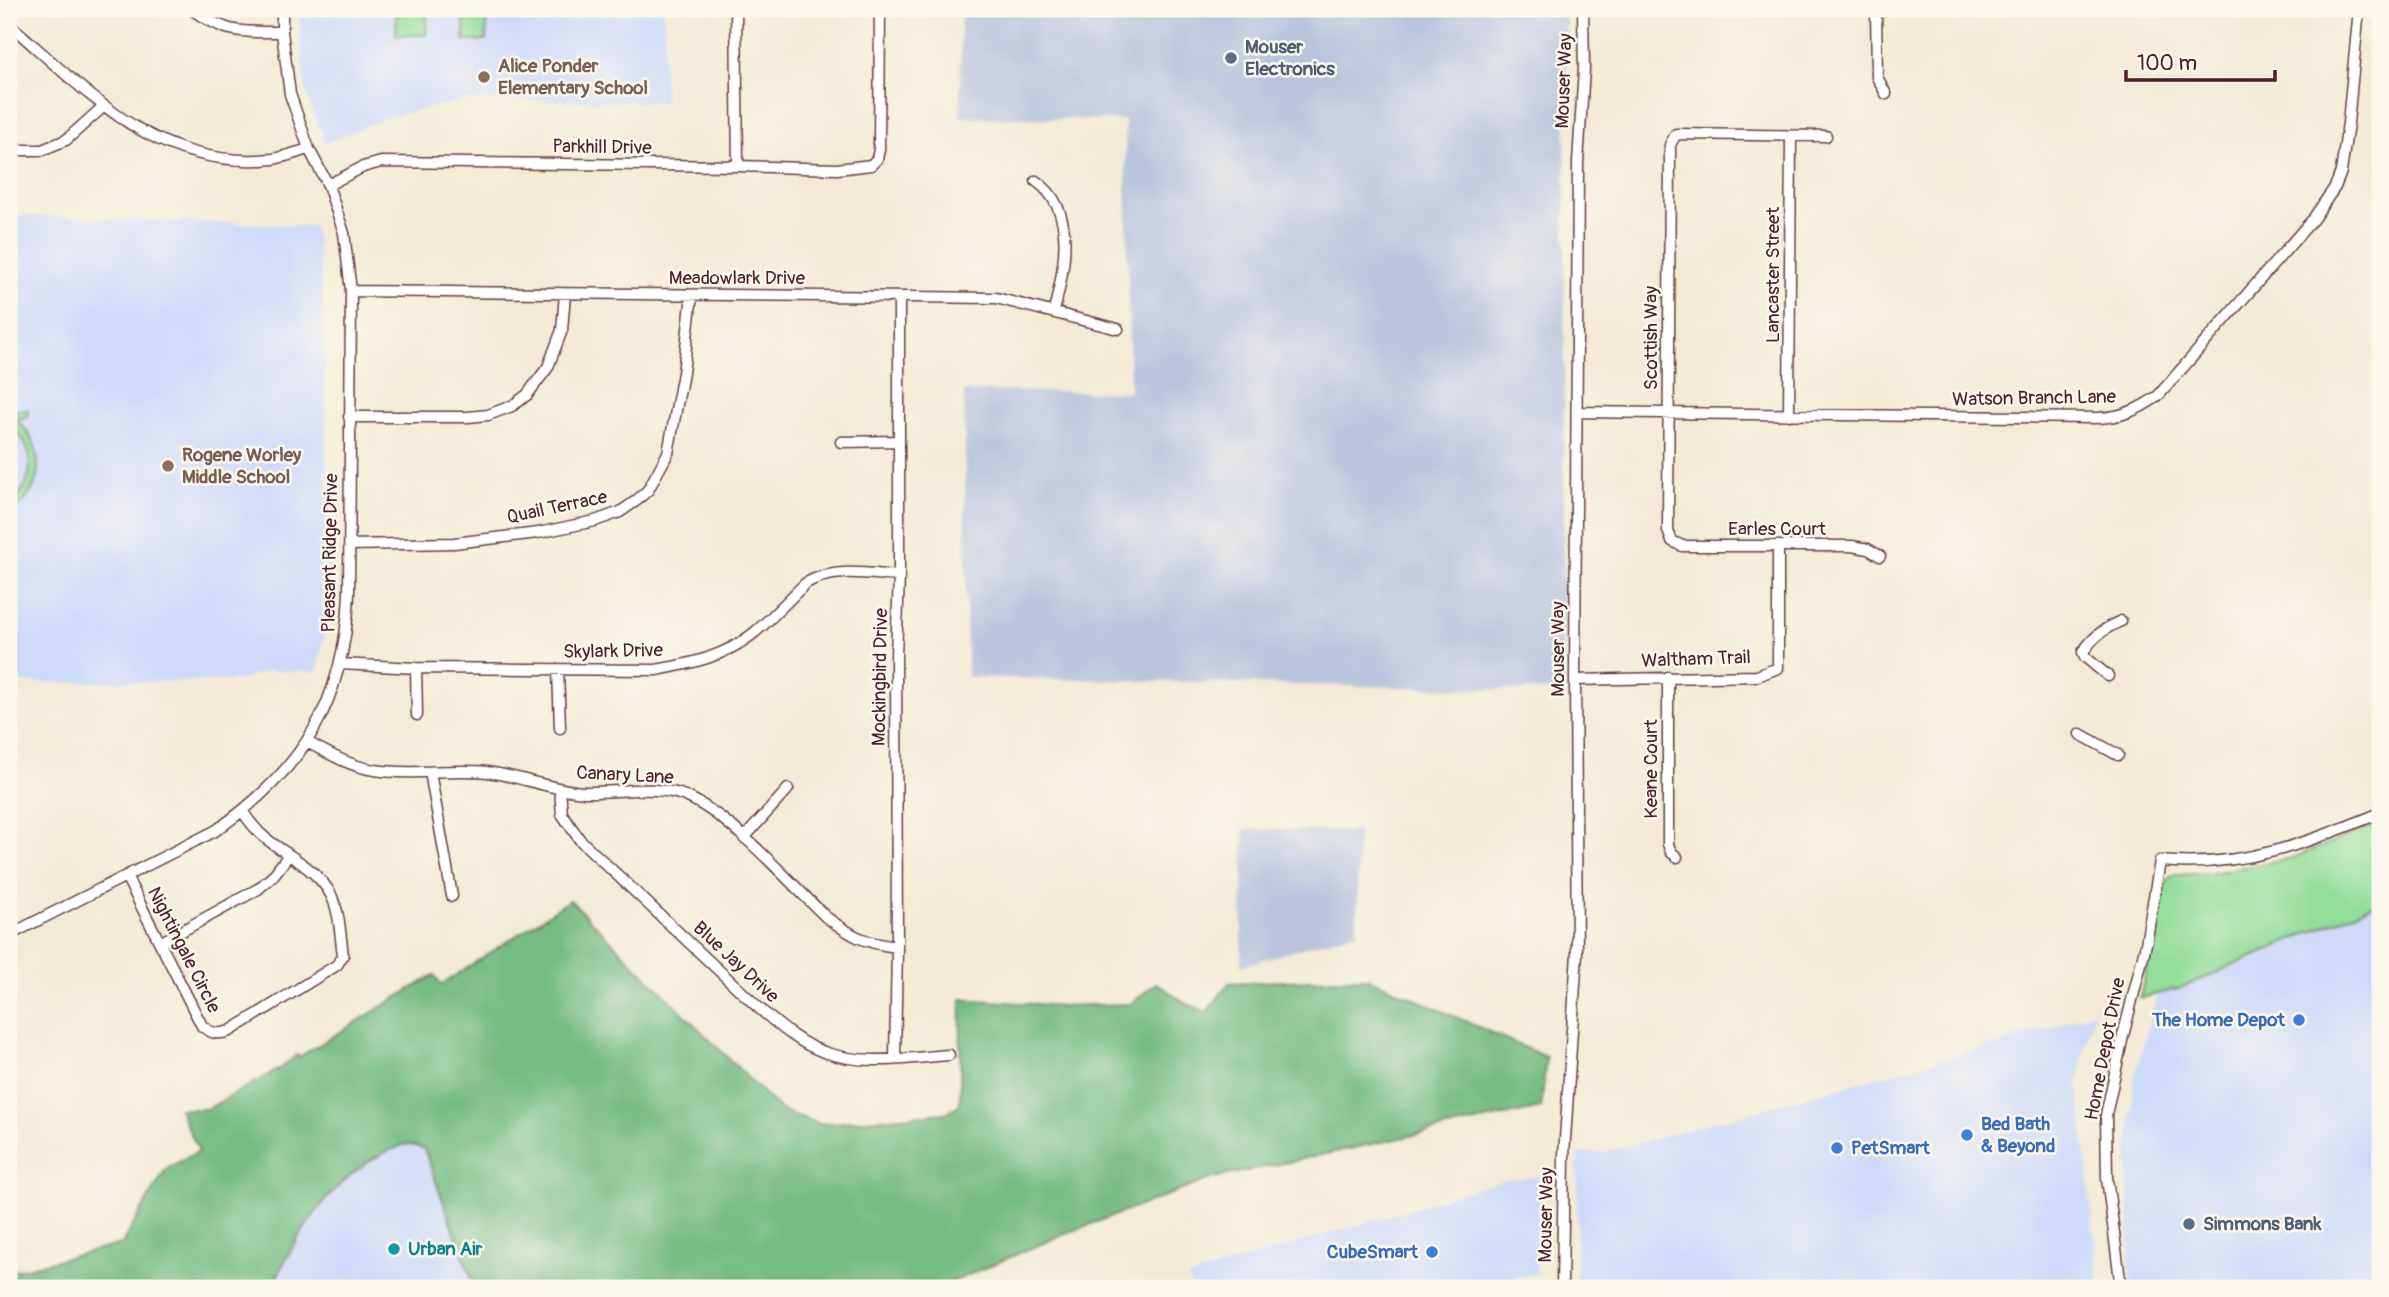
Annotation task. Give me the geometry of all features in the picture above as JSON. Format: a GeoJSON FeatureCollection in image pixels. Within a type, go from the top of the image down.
{"type":"FeatureCollection","features":[{"type":"Feature","properties":{"kind":"street"},"geometry":{"type":"LineString","coordinates":[[191,9],[214,24],[234,32],[282,32]]}},
{"type":"Feature","properties":{"kind":"street","name":"Pleasant Ridge Drive"},"geometry":{"type":"LineString","coordinates":[[9,935],[215,831],[243,812],[269,789],[307,742],[331,693],[340,664],[347,633],[350,545],[351,291],[344,233],[328,186],[309,149],[290,94],[282,32],[282,9]]}},
{"type":"Feature","properties":{"kind":"street"},"geometry":{"type":"LineString","coordinates":[[736,9],[738,166]]}},
{"type":"Feature","properties":{"kind":"street","name":"Parkhill Drive"},"geometry":{"type":"LineString","coordinates":[[328,186],[363,167],[381,162],[836,169],[871,165],[877,159],[880,121],[880,9]]}},
{"type":"Feature","properties":{"kind":"street","name":"Mouser Way"},"geometry":{"type":"LineString","coordinates":[[1562,1288],[1564,1155],[1577,953],[1575,680],[1578,162],[1584,69],[1583,9]]}},
{"type":"Feature","properties":{"kind":"street"},"geometry":{"type":"LineString","coordinates":[[1876,9],[1877,77],[1886,93]]}},
{"type":"Feature","properties":{"kind":"street","name":"Watson Branch Lane"},"geometry":{"type":"LineString","coordinates":[[1577,412],[2098,418],[2122,415],[2143,407],[2158,396],[2304,230],[2336,187],[2345,147],[2358,9]]}},
{"type":"Feature","properties":{"kind":"street"},"geometry":{"type":"LineString","coordinates":[[9,24],[104,106],[133,128],[161,143],[194,154],[225,159],[274,159],[309,149]]}},
{"type":"Feature","properties":{"kind":"street"},"geometry":{"type":"LineString","coordinates":[[9,150],[42,150],[66,140],[104,106]]}},
{"type":"Feature","properties":{"kind":"street","name":"Scottish Way"},"geometry":{"type":"LineString","coordinates":[[1672,541],[1668,531],[1669,150],[1676,134],[1791,136]]}},
{"type":"Feature","properties":{"kind":"street"},"geometry":{"type":"LineString","coordinates":[[1791,136],[1826,135]]}},
{"type":"Feature","properties":{"kind":"street","name":"Lancaster Street"},"geometry":{"type":"LineString","coordinates":[[1790,415],[1791,136]]}},
{"type":"Feature","properties":{"kind":"street"},"geometry":{"type":"LineString","coordinates":[[1036,181],[1055,198],[1060,209],[1064,234],[1062,279],[1054,311]]}},
{"type":"Feature","properties":{"kind":"street","name":"Meadowlark Drive"},"geometry":{"type":"LineString","coordinates":[[351,291],[996,298],[1118,329]]}},
{"type":"Feature","properties":{"kind":"street"},"geometry":{"type":"LineString","coordinates":[[349,417],[468,417],[488,415],[512,406],[527,395],[548,367],[562,330],[565,294]]}},
{"type":"Feature","properties":{"kind":"street","name":"Quail Terrace"},"geometry":{"type":"LineString","coordinates":[[350,545],[454,543],[538,533],[595,521],[620,512],[636,501],[648,491],[668,453],[683,373],[692,296]]}},
{"type":"Feature","properties":{"kind":"street","name":"Mockingbird Drive"},"geometry":{"type":"LineString","coordinates":[[895,1058],[899,297]]}},
{"type":"Feature","properties":{"kind":"street"},"geometry":{"type":"LineString","coordinates":[[841,442],[897,441]]}},
{"type":"Feature","properties":{"kind":"street","name":"Earles Court"},"geometry":{"type":"LineString","coordinates":[[1672,541],[1682,546],[1861,547],[1881,556]]}},
{"type":"Feature","properties":{"kind":"street","name":"Waltham Trail"},"geometry":{"type":"LineString","coordinates":[[1575,680],[1757,676],[1778,668],[1778,546]]}},
{"type":"Feature","properties":{"kind":"street","name":"Skylark Drive"},"geometry":{"type":"LineString","coordinates":[[340,664],[416,668],[656,670],[690,664],[726,651],[753,634],[813,578],[845,572],[899,576]]}},
{"type":"Feature","properties":{"kind":"street"},"geometry":{"type":"LineString","coordinates":[[2108,676],[2085,657],[2083,652],[2091,640],[2108,626],[2120,621]]}},
{"type":"Feature","properties":{"kind":"street"},"geometry":{"type":"LineString","coordinates":[[416,668],[417,715]]}},
{"type":"Feature","properties":{"kind":"street"},"geometry":{"type":"LineString","coordinates":[[558,670],[560,728]]}},
{"type":"Feature","properties":{"kind":"street","name":"Keane Court"},"geometry":{"type":"LineString","coordinates":[[1668,677],[1668,844],[1677,857]]}},
{"type":"Feature","properties":{"kind":"street"},"geometry":{"type":"LineString","coordinates":[[2080,734],[2118,755]]}},
{"type":"Feature","properties":{"kind":"street","name":"Canary Lane"},"geometry":{"type":"LineString","coordinates":[[307,742],[345,761],[372,770],[493,773],[560,790],[664,792],[684,796],[712,810],[826,917],[845,931],[871,944],[897,947]]}},
{"type":"Feature","properties":{"kind":"street"},"geometry":{"type":"LineString","coordinates":[[430,772],[452,896]]}},
{"type":"Feature","properties":{"kind":"street"},"geometry":{"type":"LineString","coordinates":[[744,838],[788,789]]}},
{"type":"Feature","properties":{"kind":"street","name":"Blue Jay Drive"},"geometry":{"type":"LineString","coordinates":[[560,790],[562,814],[580,839],[788,1033],[824,1052],[856,1059],[948,1055]]}},
{"type":"Feature","properties":{"kind":"street","name":"Nightingale Circle"},"geometry":{"type":"LineString","coordinates":[[126,876],[202,1026],[219,1035],[230,1031],[337,965],[343,954],[332,896],[317,877],[264,836],[243,812]]}},
{"type":"Feature","properties":{"kind":"street","name":"Home Depot Drive"},"geometry":{"type":"LineString","coordinates":[[2121,1288],[2107,1178],[2106,1115],[2146,944],[2160,861],[2208,863],[2274,852],[2307,843],[2380,813]]}},
{"type":"Feature","properties":{"kind":"street"},"geometry":{"type":"LineString","coordinates":[[160,943],[258,889],[272,877],[289,855]]}},
{"type":"Feature","properties":{"kind":"shaded area","name":"Alice Ponder Elementary School"},"geometry":{"type":"Polygon","coordinates":[[[299,9],[664,9],[664,102],[466,100],[390,116],[326,143],[306,90],[299,9]]]}},
{"type":"Feature","properties":{"kind":"shaded area"},"geometry":{"type":"Polygon","coordinates":[[[961,9],[1566,9],[1563,691],[967,677],[964,391],[1130,392],[1125,120],[960,117],[961,9]]]}},
{"type":"Feature","properties":{"kind":"shaded area","name":"Rogene Worley Middle School"},"geometry":{"type":"Polygon","coordinates":[[[9,215],[312,226],[317,240],[324,319],[329,614],[317,672],[267,671],[237,681],[9,683],[9,215]]]}},
{"type":"Feature","properties":{"kind":"shaded area"},"geometry":{"type":"Polygon","coordinates":[[[1244,829],[1358,831],[1357,932],[1241,966],[1244,829]]]}},
{"type":"Feature","properties":{"kind":"shaded area"},"geometry":{"type":"Polygon","coordinates":[[[2380,902],[2380,1279],[2267,1288],[2130,1288],[2128,1151],[2134,1080],[2157,994],[2178,989],[2380,902]]]}},
{"type":"Feature","properties":{"kind":"shaded area"},"geometry":{"type":"Polygon","coordinates":[[[2095,1012],[2078,1083],[2099,1283],[2096,1288],[1576,1288],[1578,1153],[1602,1153],[2002,1043],[2095,1012]]]}},
{"type":"Feature","properties":{"kind":"shaded area"},"geometry":{"type":"Polygon","coordinates":[[[404,1145],[424,1148],[475,1288],[272,1288],[306,1225],[341,1185],[370,1160],[404,1145]]]}},
{"type":"Feature","properties":{"kind":"shaded area"},"geometry":{"type":"Polygon","coordinates":[[[1540,1176],[1536,1273],[1475,1288],[1192,1288],[1188,1277],[1504,1180],[1540,1176]]]}},
{"type":"Feature","properties":{"kind":"green space"},"geometry":{"type":"Polygon","coordinates":[[[397,9],[427,9],[426,35],[396,35],[397,9]]]}},
{"type":"Feature","properties":{"kind":"green space"},"geometry":{"type":"Polygon","coordinates":[[[464,9],[487,9],[486,41],[464,41],[464,9]]]}},
{"type":"Feature","properties":{"kind":"green space"},"geometry":{"type":"Polygon","coordinates":[[[9,410],[28,410],[28,418],[14,418],[32,441],[38,467],[36,481],[30,493],[9,513],[9,504],[25,486],[30,464],[25,443],[9,425],[9,410]]]}},
{"type":"Feature","properties":{"kind":"green space"},"geometry":{"type":"Polygon","coordinates":[[[2380,823],[2380,902],[2178,989],[2140,998],[2167,880],[2174,875],[2213,873],[2292,858],[2380,823]]]}},
{"type":"Feature","properties":{"kind":"green space"},"geometry":{"type":"Polygon","coordinates":[[[570,900],[780,1110],[820,1124],[947,1113],[960,1104],[961,999],[1062,1006],[1131,1004],[1156,983],[1187,1004],[1207,1012],[1229,983],[1368,978],[1546,1057],[1541,1108],[1213,1178],[1062,1235],[938,1288],[475,1288],[424,1149],[405,1145],[368,1162],[334,1191],[318,1209],[292,1248],[272,1288],[9,1288],[9,1272],[122,1244],[166,1169],[199,1151],[179,1109],[207,1109],[279,1069],[297,1055],[299,1057],[434,975],[441,985],[570,900]]]}},
{"type":"Feature","properties":{"kind":"place","name":"Mouser Electronics"},"geometry":{"type":"Point","coordinates":[1231,58]}},
{"type":"Feature","properties":{"kind":"place","name":"Alice Ponder Elementary School"},"geometry":{"type":"Point","coordinates":[484,77]}},
{"type":"Feature","properties":{"kind":"place","name":"Rogene Worley Middle School"},"geometry":{"type":"Point","coordinates":[168,466]}},
{"type":"Feature","properties":{"kind":"place","name":"The Home Depot"},"geometry":{"type":"Point","coordinates":[2299,1020]}},
{"type":"Feature","properties":{"kind":"place","name":"Bed Bath & Beyond"},"geometry":{"type":"Point","coordinates":[1967,1135]}},
{"type":"Feature","properties":{"kind":"place","name":"PetSmart"},"geometry":{"type":"Point","coordinates":[1837,1148]}},
{"type":"Feature","properties":{"kind":"place","name":"Simmons Bank"},"geometry":{"type":"Point","coordinates":[2189,1224]}},
{"type":"Feature","properties":{"kind":"place","name":"Urban Air"},"geometry":{"type":"Point","coordinates":[394,1249]}},
{"type":"Feature","properties":{"kind":"place","name":"CubeSmart"},"geometry":{"type":"Point","coordinates":[1432,1252]}}]}
